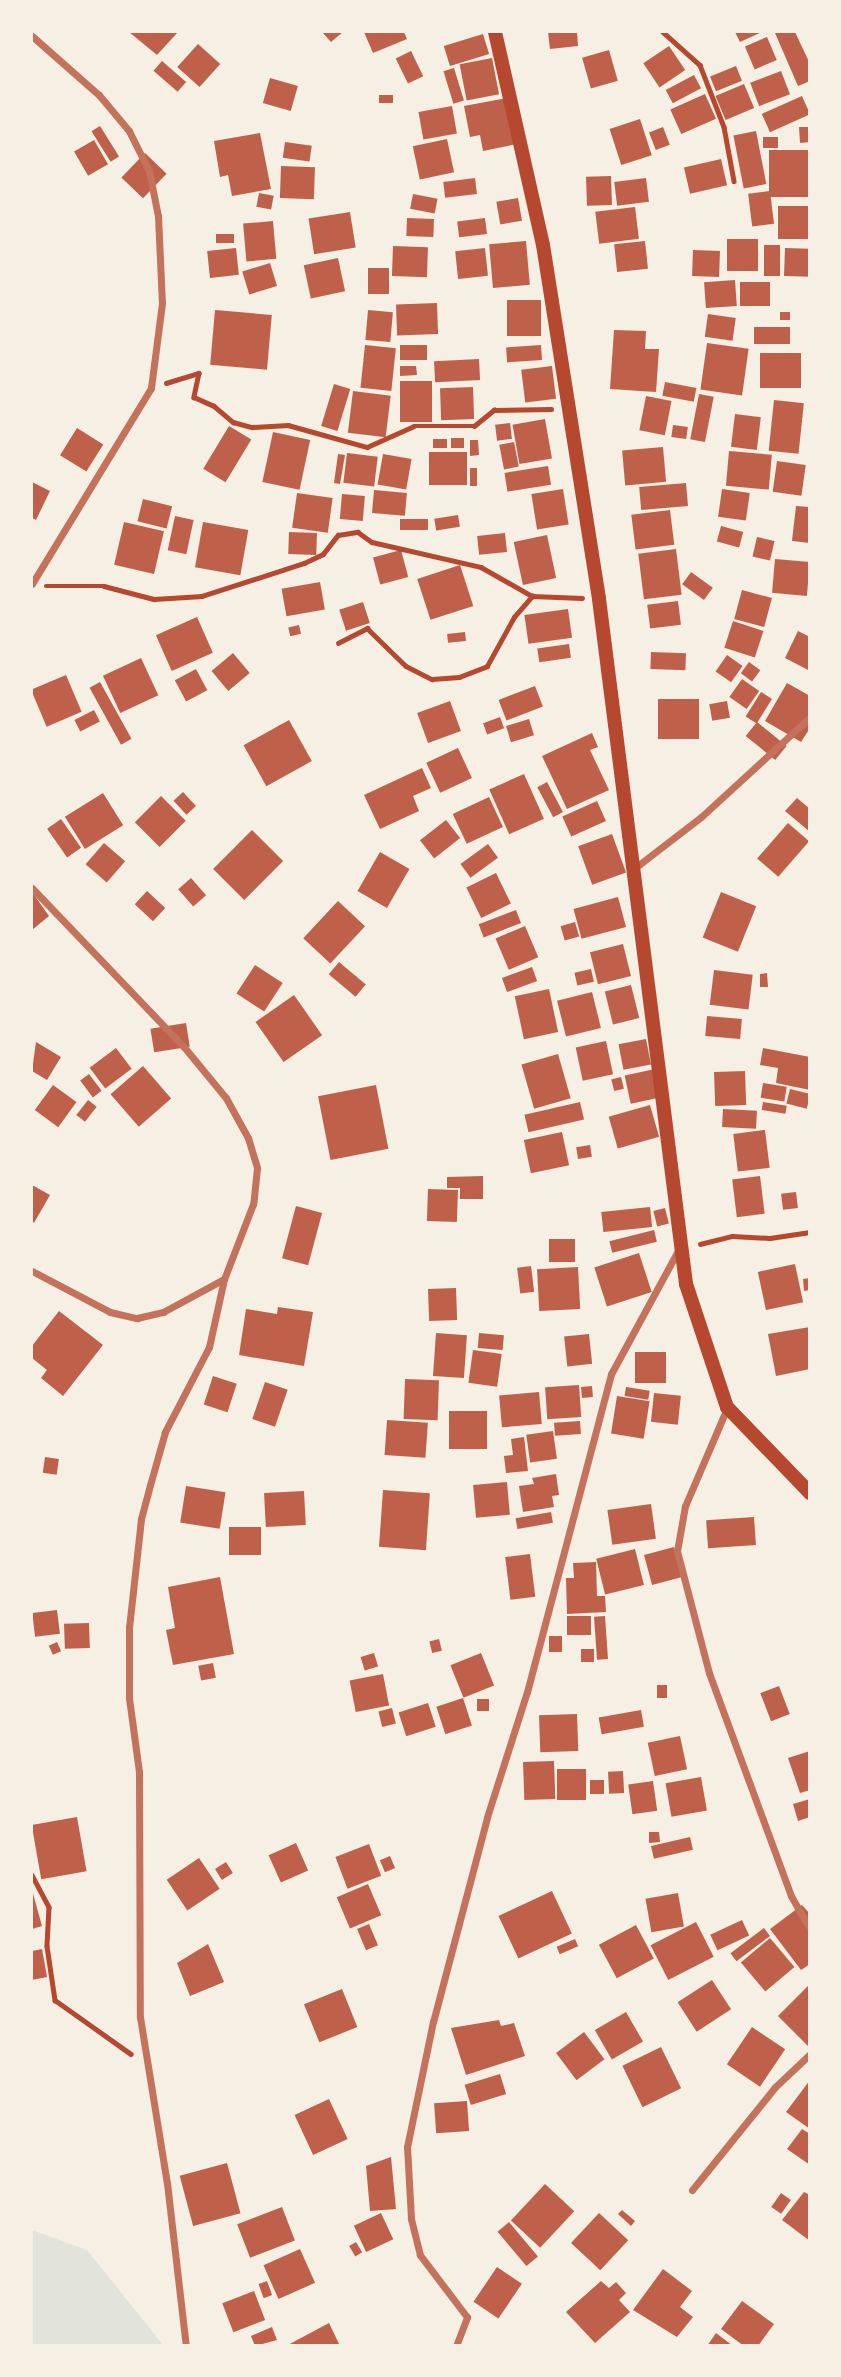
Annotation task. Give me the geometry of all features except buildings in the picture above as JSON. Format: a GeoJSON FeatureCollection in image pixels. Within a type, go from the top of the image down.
{"type":"FeatureCollection","features":[{"type":"Feature","properties":{"kind":"main road"},"geometry":{"type":"LineString","coordinates":[[495,32],[543,244],[599,599],[636,867],[679,1248],[727,1407],[810,1493]]}},
{"type":"Feature","properties":{"kind":"street"},"geometry":{"type":"LineString","coordinates":[[32,36],[99,95],[129,131],[149,171],[158,216],[162,303],[151,388],[32,585]]}},
{"type":"Feature","properties":{"kind":"street"},"geometry":{"type":"LineString","coordinates":[[636,867],[710,809],[810,717]]}},
{"type":"Feature","properties":{"kind":"street"},"geometry":{"type":"LineString","coordinates":[[32,888],[184,1047],[226,1098],[248,1138],[257,1168],[253,1204],[223,1279],[209,1347],[165,1432],[150,1485],[141,1519],[129,1628],[129,1698],[139,1772],[140,2017],[149,2066],[186,2346]]}},
{"type":"Feature","properties":{"kind":"street"},"geometry":{"type":"LineString","coordinates":[[456,2346],[467,2317],[420,2255],[411,2218],[407,2147],[412,2122],[487,1817],[530,1679],[611,1374],[679,1248]]}},
{"type":"Feature","properties":{"kind":"street"},"geometry":{"type":"LineString","coordinates":[[32,1271],[110,1312],[137,1318],[163,1312],[223,1279]]}},
{"type":"Feature","properties":{"kind":"street"},"geometry":{"type":"LineString","coordinates":[[727,1407],[685,1506],[677,1551],[709,1673],[791,1896],[810,1929]]}},
{"type":"Feature","properties":{"kind":"street"},"geometry":{"type":"LineString","coordinates":[[692,2190],[775,2087],[810,2054]]}},
{"type":"Feature","properties":{"kind":"path"},"geometry":{"type":"LineString","coordinates":[[663,32],[700,65],[724,127],[734,181]]}},
{"type":"Feature","properties":{"kind":"path"},"geometry":{"type":"LineString","coordinates":[[151,388],[199,373],[194,397],[214,406],[233,422],[252,427],[288,425],[367,447],[387,442],[392,435],[414,426],[474,426],[494,410],[569,407]]}},
{"type":"Feature","properties":{"kind":"path"},"geometry":{"type":"LineString","coordinates":[[32,585],[104,586],[154,598],[202,596],[304,563],[323,554],[338,535],[358,531],[372,542],[481,567],[532,596],[599,599]]}},
{"type":"Feature","properties":{"kind":"path"},"geometry":{"type":"LineString","coordinates":[[338,643],[367,628],[406,666],[432,679],[459,677],[487,666],[514,617],[532,596]]}},
{"type":"Feature","properties":{"kind":"path"},"geometry":{"type":"LineString","coordinates":[[679,1248],[732,1236],[770,1238],[810,1232]]}},
{"type":"Feature","properties":{"kind":"path"},"geometry":{"type":"LineString","coordinates":[[32,1875],[49,1907],[47,1946],[55,2000],[149,2066]]}},
{"type":"Feature","properties":{"kind":"shaded area"},"geometry":{"type":"Polygon","coordinates":[[[32,2230],[87,2250],[163,2345],[32,2345],[32,2230]]]}}]}
